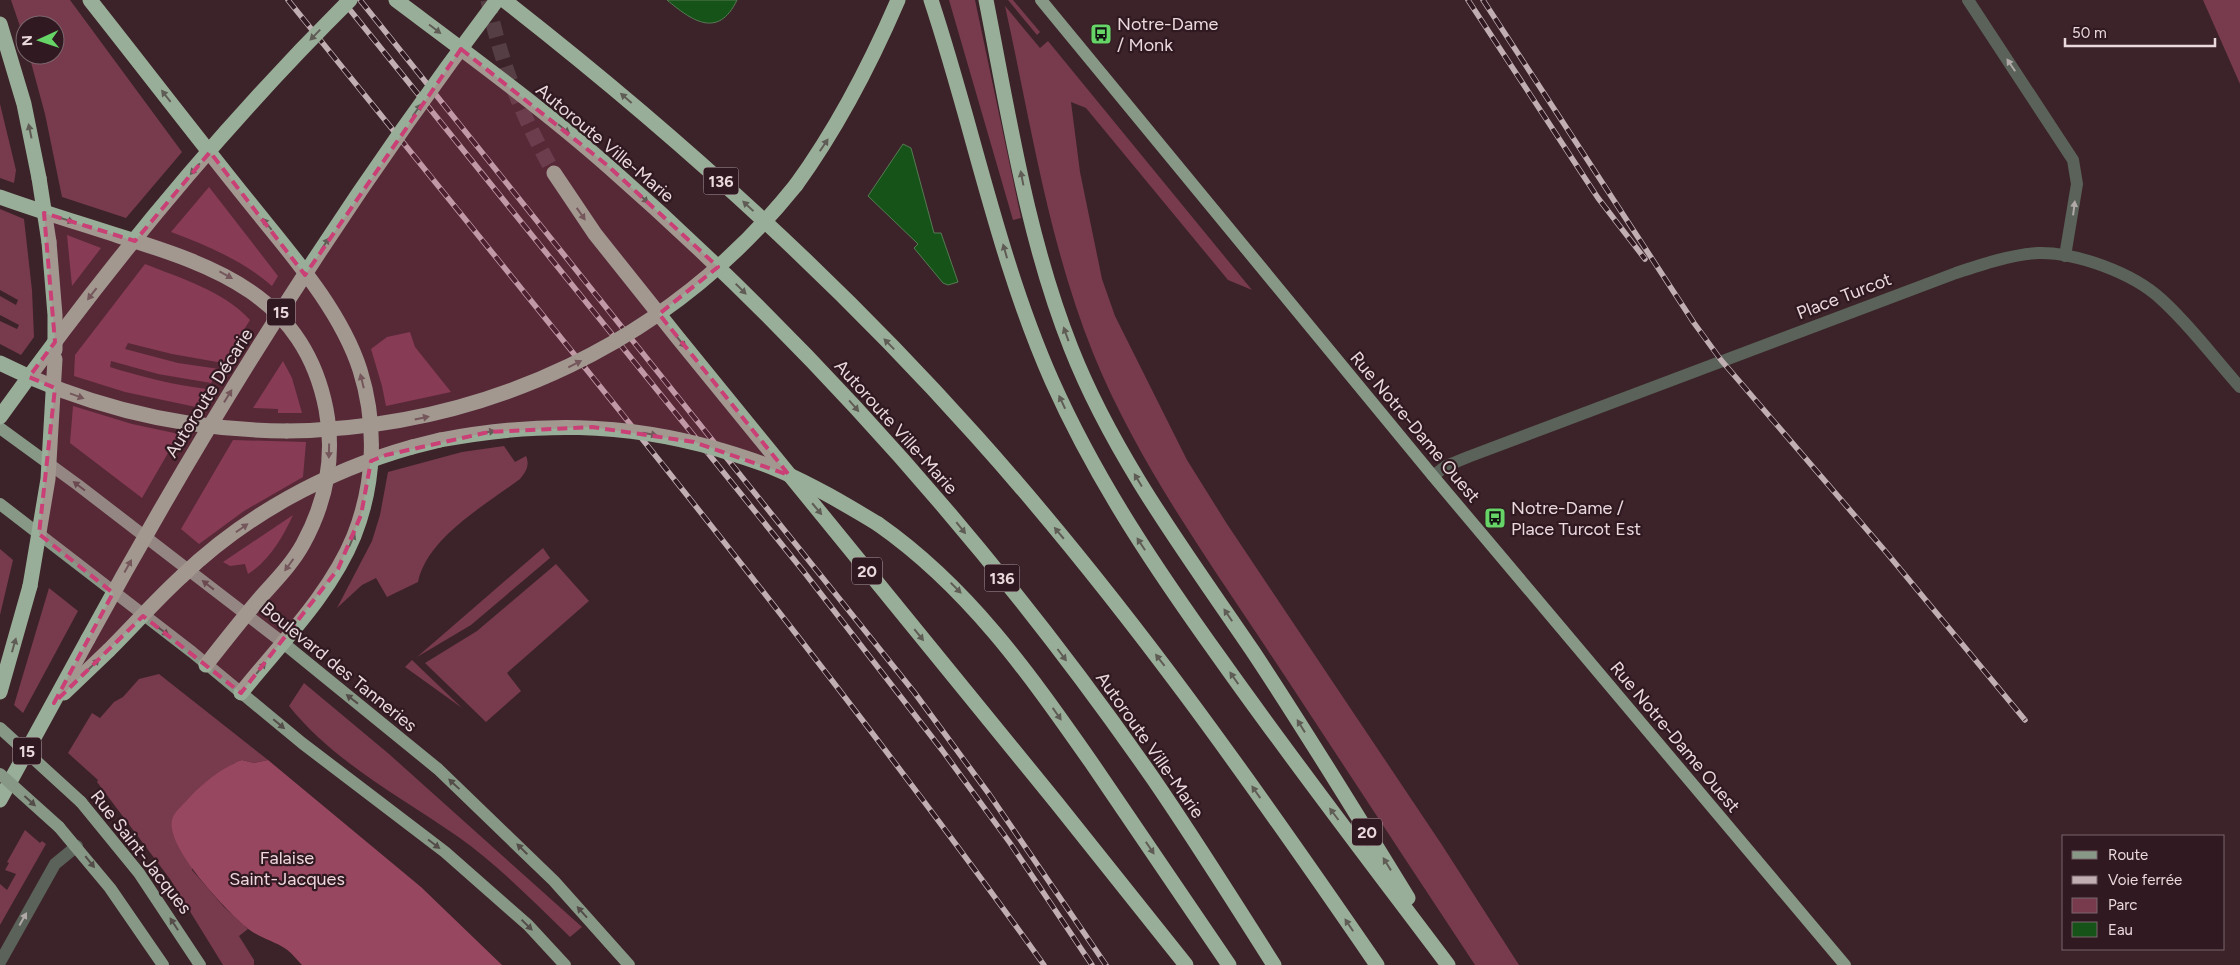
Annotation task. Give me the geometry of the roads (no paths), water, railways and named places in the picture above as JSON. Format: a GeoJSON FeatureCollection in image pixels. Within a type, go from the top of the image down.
{"type":"FeatureCollection","features":[{"type":"Feature","properties":{"kind":"highway"},"geometry":{"type":"LineString","coordinates":[[90,0],[284,245],[341,328],[360,370],[370,412],[372,453],[361,515],[338,569],[241,693]]}},
{"type":"Feature","properties":{"kind":"highway"},"geometry":{"type":"LineString","coordinates":[[0,417],[70,323],[161,209],[289,63],[350,0]]}},
{"type":"Feature","properties":{"kind":"highway","name":"Autoroute Ville-Marie"},"geometry":{"type":"LineString","coordinates":[[396,0],[607,165],[728,276],[848,399],[949,514],[1078,675],[1151,776],[1274,965]]}},
{"type":"Feature","properties":{"kind":"highway","name":"Autoroute Décarie"},"geometry":{"type":"LineString","coordinates":[[0,800],[180,475],[280,314],[379,162],[497,0]]}},
{"type":"Feature","properties":{"kind":"highway","name":"136"},"geometry":{"type":"LineString","coordinates":[[504,0],[598,74],[735,194],[867,322],[976,436],[1082,562],[1173,677],[1377,965]]}},
{"type":"Feature","properties":{"kind":"highway"},"geometry":{"type":"LineString","coordinates":[[0,364],[88,400],[157,418],[222,428],[287,431],[346,429],[419,418],[511,392],[575,364],[647,323],[694,288],[754,233],[796,185],[834,130],[855,93],[898,0]]}},
{"type":"Feature","properties":{"kind":"highway"},"geometry":{"type":"LineString","coordinates":[[931,0],[1025,317],[1067,413],[1104,484],[1162,575],[1256,709],[1449,965]]}},
{"type":"Feature","properties":{"kind":"highway","name":"20"},"geometry":{"type":"LineString","coordinates":[[986,0],[1036,240],[1058,314],[1084,378],[1143,487],[1284,699],[1449,965]]}},
{"type":"Feature","properties":{"kind":"highway"},"geometry":{"type":"LineString","coordinates":[[0,24],[24,104],[39,178],[49,242],[55,315],[55,359],[48,479],[30,586],[0,692]]}},
{"type":"Feature","properties":{"kind":"highway","name":"20"},"geometry":{"type":"LineString","coordinates":[[554,173],[595,234],[1186,965]]}},
{"type":"Feature","properties":{"kind":"highway"},"geometry":{"type":"LineString","coordinates":[[0,197],[164,250],[226,275],[258,296],[274,310],[308,359],[323,396],[327,417],[330,456],[320,509],[302,546],[281,576],[246,615],[206,665]]}},
{"type":"Feature","properties":{"kind":"highway"},"geometry":{"type":"LineString","coordinates":[[54,703],[182,576],[252,520],[330,477],[412,447],[440,440],[489,432],[544,426],[592,427],[664,436],[721,450],[777,469],[828,494],[878,524],[948,580],[974,607],[1020,663],[1116,799],[1229,965]]}},
{"type":"Feature","properties":{"kind":"main road","name":"Rue Notre-Dame Ouest"},"geometry":{"type":"LineString","coordinates":[[1041,0],[1433,476],[1845,965]]}},
{"type":"Feature","properties":{"kind":"main road","name":"Boulevard des Tanneries"},"geometry":{"type":"LineString","coordinates":[[0,428],[282,642],[438,769],[554,881],[629,965]]}},
{"type":"Feature","properties":{"kind":"main road"},"geometry":{"type":"LineString","coordinates":[[0,504],[206,665],[331,766],[456,861],[528,925],[565,965]]}},
{"type":"Feature","properties":{"kind":"main road","name":"Rue Saint-Jacques"},"geometry":{"type":"LineString","coordinates":[[0,728],[81,802],[139,873],[200,965]]}},
{"type":"Feature","properties":{"kind":"main road"},"geometry":{"type":"LineString","coordinates":[[0,774],[59,827],[77,846],[110,888],[163,965]]}},
{"type":"Feature","properties":{"kind":"street"},"geometry":{"type":"LineString","coordinates":[[1968,0],[2073,160],[2077,184],[2065,256]]}},
{"type":"Feature","properties":{"kind":"street","name":"Place Turcot"},"geometry":{"type":"LineString","coordinates":[[1433,476],[1446,466],[1468,457],[1956,273],[1995,261],[2028,254],[2065,256],[2124,275],[2160,298],[2240,387]]}},
{"type":"Feature","properties":{"kind":"street"},"geometry":{"type":"LineString","coordinates":[[0,962],[55,864],[77,846]]}},
{"type":"Feature","properties":{"kind":"water"},"geometry":{"type":"Polygon","coordinates":[[[667,0],[737,0],[730,12],[721,20],[713,23],[704,22],[685,14],[667,0]]]}},
{"type":"Feature","properties":{"kind":"water"},"geometry":{"type":"Polygon","coordinates":[[[903,144],[911,148],[934,233],[941,233],[958,282],[948,285],[943,283],[914,248],[918,244],[868,196],[903,144]]]}},
{"type":"Feature","properties":{"kind":"tunnel"},"geometry":{"type":"LineString","coordinates":[[488,0],[499,46],[514,90],[532,132],[554,173]]}},
{"type":"Feature","properties":{"kind":"railway"},"geometry":{"type":"LineString","coordinates":[[288,0],[673,477],[768,598],[954,841],[1044,965]]}},
{"type":"Feature","properties":{"kind":"railway"},"geometry":{"type":"LineString","coordinates":[[342,0],[804,572],[942,750],[1010,843],[1092,965]]}},
{"type":"Feature","properties":{"kind":"railway"},"geometry":{"type":"LineString","coordinates":[[360,0],[914,692],[989,794],[1106,965]]}},
{"type":"Feature","properties":{"kind":"railway"},"geometry":{"type":"LineString","coordinates":[[1468,0],[1598,198],[1645,259]]}},
{"type":"Feature","properties":{"kind":"railway"},"geometry":{"type":"LineString","coordinates":[[1483,0],[1694,323],[1721,360],[1886,552],[2025,720]]}},
{"type":"Feature","properties":{"kind":"place","name":"Notre-Dame / Monk"},"geometry":{"type":"Point","coordinates":[1101,34]}},
{"type":"Feature","properties":{"kind":"place","name":"Notre-Dame / Place Turcot Est"},"geometry":{"type":"Point","coordinates":[1495,518]}},
{"type":"Feature","properties":{"kind":"park label","name":"Falaise Saint-Jacques"},"geometry":{"type":"Point","coordinates":[287,868]}}]}
